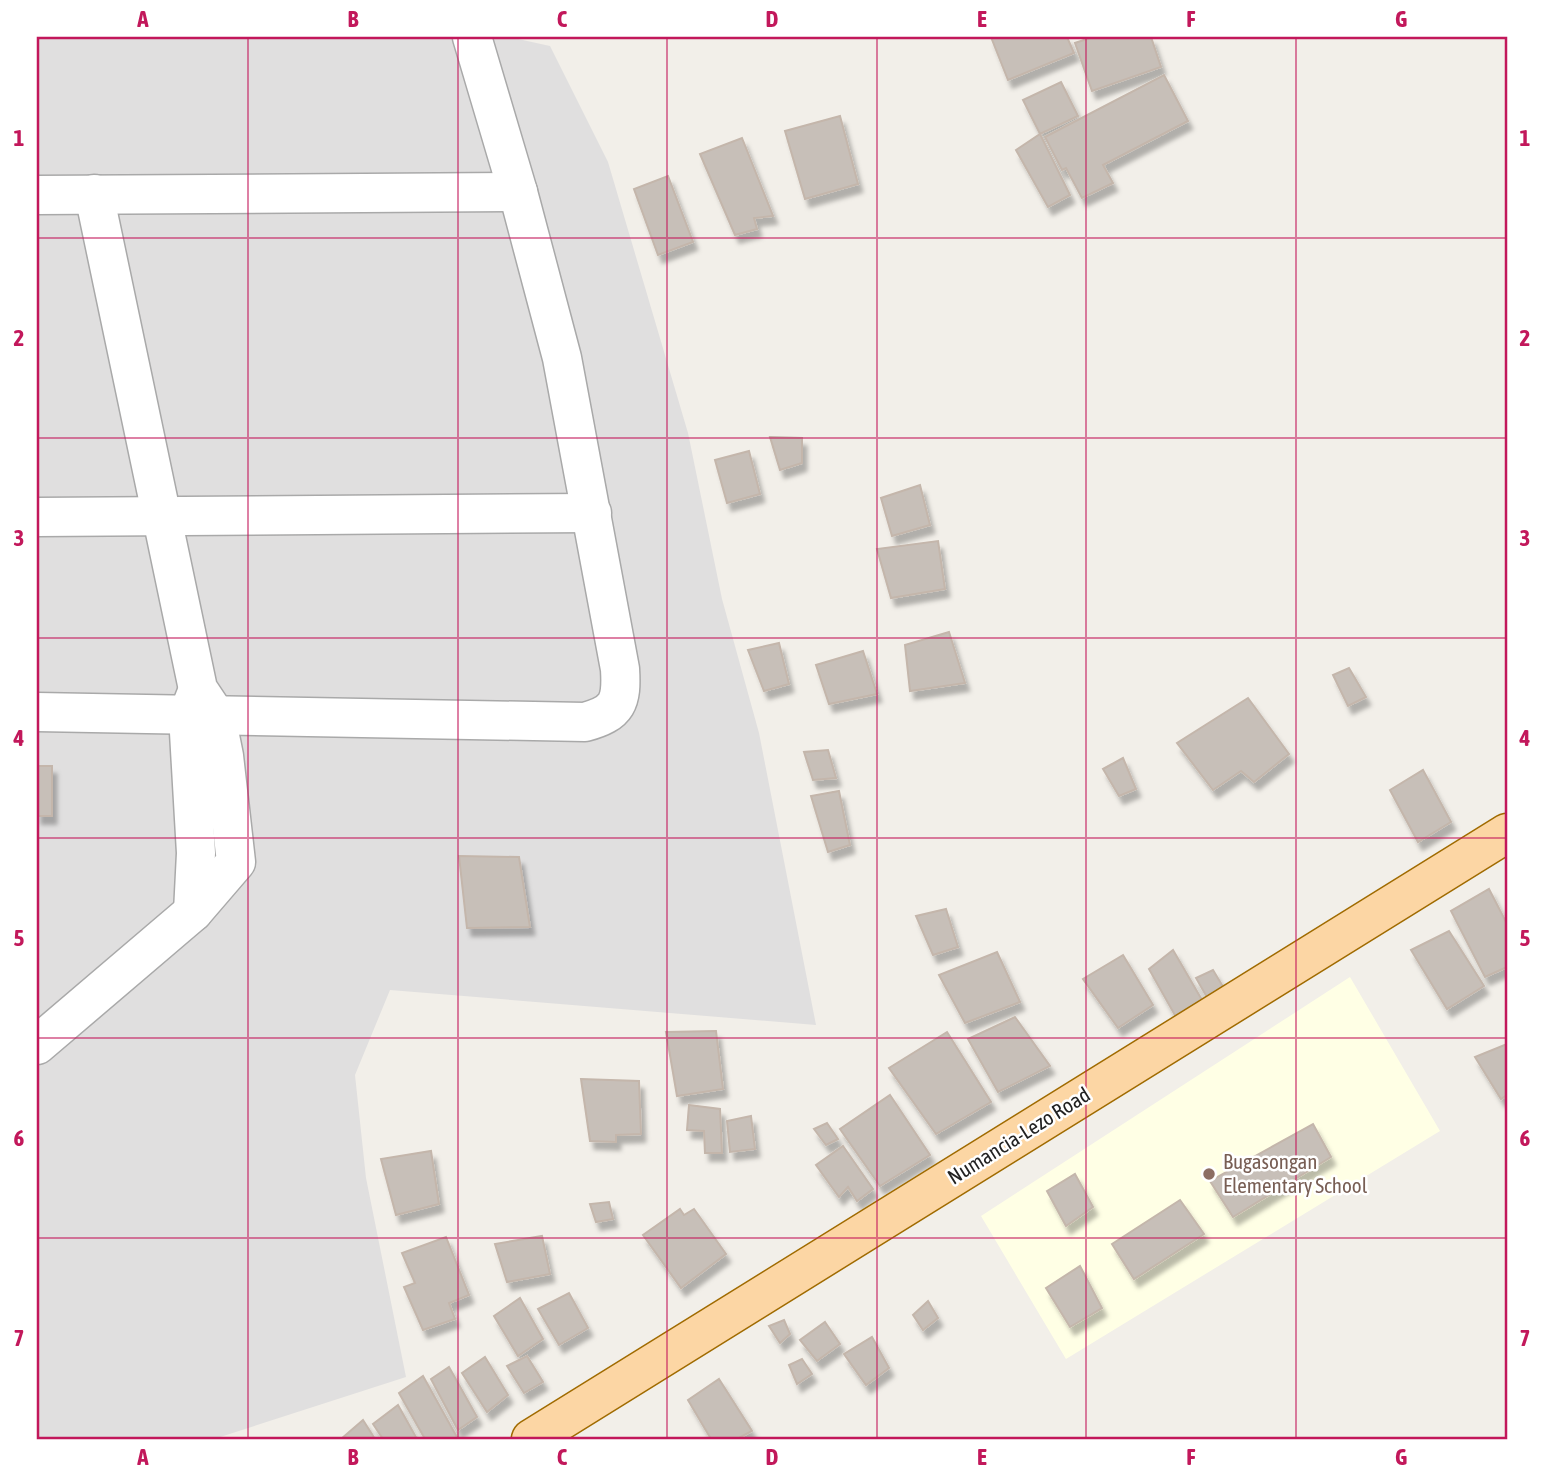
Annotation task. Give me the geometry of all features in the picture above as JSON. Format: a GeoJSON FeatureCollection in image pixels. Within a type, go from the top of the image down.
{"type":"FeatureCollection","features":[{"type":"Feature","properties":{"kind":"main road","name":"Numancia-Lezo Road"},"geometry":{"type":"LineString","coordinates":[[531,1439],[1507,833]]}},
{"type":"Feature","properties":{"kind":"street"},"geometry":{"type":"LineString","coordinates":[[37,712],[201,707],[585,722],[603,717],[614,707],[621,693],[620,669],[562,358],[518,192],[472,37]]}},
{"type":"Feature","properties":{"kind":"street"},"geometry":{"type":"LineString","coordinates":[[37,195],[518,192]]}},
{"type":"Feature","properties":{"kind":"street"},"geometry":{"type":"LineString","coordinates":[[37,1045],[193,912],[236,862],[224,756],[201,707],[94,194]]}},
{"type":"Feature","properties":{"kind":"street"},"geometry":{"type":"LineString","coordinates":[[37,517],[592,513]]}},
{"type":"Feature","properties":{"kind":"shaded area"},"geometry":{"type":"Polygon","coordinates":[[[37,37],[509,37],[550,46],[608,162],[688,433],[722,599],[759,733],[816,1025],[390,990],[355,1075],[366,1178],[406,1377],[214,1439],[37,1439],[37,37]]]}},
{"type":"Feature","properties":{"kind":"shaded area","name":"Bugasongan Elementary School"},"geometry":{"type":"Polygon","coordinates":[[[1350,977],[1440,1131],[1066,1359],[981,1216],[1350,977]]]}},
{"type":"Feature","properties":{"kind":"building"},"geometry":{"type":"Polygon","coordinates":[[[991,37],[1067,37],[1074,53],[1008,80],[991,37]]]}},
{"type":"Feature","properties":{"kind":"building"},"geometry":{"type":"Polygon","coordinates":[[[1093,37],[1151,37],[1161,67],[1092,91],[1075,43],[1093,37]]]}},
{"type":"Feature","properties":{"kind":"building"},"geometry":{"type":"Polygon","coordinates":[[[1164,75],[1188,121],[1103,165],[1113,183],[1082,198],[1066,168],[1062,170],[1045,137],[1164,75]]]}},
{"type":"Feature","properties":{"kind":"building"},"geometry":{"type":"Polygon","coordinates":[[[1061,82],[1078,116],[1040,134],[1023,100],[1061,82]]]}},
{"type":"Feature","properties":{"kind":"building"},"geometry":{"type":"Polygon","coordinates":[[[840,116],[858,184],[805,199],[785,131],[840,116]]]}},
{"type":"Feature","properties":{"kind":"building"},"geometry":{"type":"Polygon","coordinates":[[[1040,134],[1070,195],[1048,207],[1016,150],[1040,134]]]}},
{"type":"Feature","properties":{"kind":"building"},"geometry":{"type":"Polygon","coordinates":[[[742,138],[773,216],[754,218],[757,229],[735,235],[700,154],[742,138]]]}},
{"type":"Feature","properties":{"kind":"building"},"geometry":{"type":"Polygon","coordinates":[[[668,176],[693,242],[658,255],[634,189],[668,176]]]}},
{"type":"Feature","properties":{"kind":"building"},"geometry":{"type":"Polygon","coordinates":[[[770,437],[802,438],[802,463],[780,470],[770,437]]]}},
{"type":"Feature","properties":{"kind":"building"},"geometry":{"type":"Polygon","coordinates":[[[749,451],[760,494],[727,503],[715,460],[749,451]]]}},
{"type":"Feature","properties":{"kind":"building"},"geometry":{"type":"Polygon","coordinates":[[[920,485],[930,525],[892,536],[881,498],[920,485]]]}},
{"type":"Feature","properties":{"kind":"building"},"geometry":{"type":"Polygon","coordinates":[[[938,541],[945,589],[891,598],[877,549],[938,541]]]}},
{"type":"Feature","properties":{"kind":"building"},"geometry":{"type":"Polygon","coordinates":[[[949,632],[965,683],[910,691],[905,645],[949,632]]]}},
{"type":"Feature","properties":{"kind":"building"},"geometry":{"type":"Polygon","coordinates":[[[779,643],[789,684],[764,691],[748,650],[779,643]]]}},
{"type":"Feature","properties":{"kind":"building"},"geometry":{"type":"Polygon","coordinates":[[[863,651],[877,694],[829,704],[816,665],[863,651]]]}},
{"type":"Feature","properties":{"kind":"building"},"geometry":{"type":"Polygon","coordinates":[[[1349,668],[1366,697],[1348,706],[1333,675],[1349,668]]]}},
{"type":"Feature","properties":{"kind":"building"},"geometry":{"type":"Polygon","coordinates":[[[1248,698],[1289,754],[1254,782],[1241,771],[1213,790],[1177,743],[1248,698]]]}},
{"type":"Feature","properties":{"kind":"building"},"geometry":{"type":"Polygon","coordinates":[[[828,750],[836,778],[813,780],[804,752],[828,750]]]}},
{"type":"Feature","properties":{"kind":"building"},"geometry":{"type":"Polygon","coordinates":[[[1123,758],[1136,789],[1119,796],[1103,769],[1123,758]]]}},
{"type":"Feature","properties":{"kind":"building"},"geometry":{"type":"Polygon","coordinates":[[[37,766],[52,766],[52,816],[37,816],[37,766]]]}},
{"type":"Feature","properties":{"kind":"building"},"geometry":{"type":"Polygon","coordinates":[[[1423,770],[1451,822],[1418,842],[1390,790],[1423,770]]]}},
{"type":"Feature","properties":{"kind":"building"},"geometry":{"type":"Polygon","coordinates":[[[839,791],[850,845],[828,852],[811,796],[839,791]]]}},
{"type":"Feature","properties":{"kind":"building"},"geometry":{"type":"Polygon","coordinates":[[[459,856],[519,857],[530,927],[467,928],[459,856]]]}},
{"type":"Feature","properties":{"kind":"building"},"geometry":{"type":"Polygon","coordinates":[[[1489,889],[1507,924],[1507,967],[1485,977],[1451,911],[1489,889]]]}},
{"type":"Feature","properties":{"kind":"building"},"geometry":{"type":"Polygon","coordinates":[[[946,909],[958,947],[933,955],[916,916],[946,909]]]}},
{"type":"Feature","properties":{"kind":"building"},"geometry":{"type":"Polygon","coordinates":[[[1449,931],[1484,986],[1447,1009],[1411,950],[1449,931]]]}},
{"type":"Feature","properties":{"kind":"building"},"geometry":{"type":"Polygon","coordinates":[[[1173,950],[1202,1000],[1176,1017],[1149,969],[1173,950]]]}},
{"type":"Feature","properties":{"kind":"building"},"geometry":{"type":"Polygon","coordinates":[[[997,952],[1020,1002],[965,1023],[939,975],[997,952]]]}},
{"type":"Feature","properties":{"kind":"building"},"geometry":{"type":"Polygon","coordinates":[[[1123,955],[1153,1005],[1118,1028],[1083,979],[1123,955]]]}},
{"type":"Feature","properties":{"kind":"building"},"geometry":{"type":"Polygon","coordinates":[[[1213,970],[1225,990],[1208,999],[1196,978],[1213,970]]]}},
{"type":"Feature","properties":{"kind":"building"},"geometry":{"type":"Polygon","coordinates":[[[1015,1017],[1050,1066],[998,1092],[968,1039],[1015,1017]]]}},
{"type":"Feature","properties":{"kind":"building"},"geometry":{"type":"Polygon","coordinates":[[[716,1031],[723,1089],[677,1096],[666,1032],[716,1031]]]}},
{"type":"Feature","properties":{"kind":"building"},"geometry":{"type":"Polygon","coordinates":[[[947,1032],[991,1102],[936,1134],[889,1068],[947,1032]]]}},
{"type":"Feature","properties":{"kind":"building"},"geometry":{"type":"Polygon","coordinates":[[[1507,1044],[1507,1095],[1501,1099],[1475,1057],[1507,1044]]]}},
{"type":"Feature","properties":{"kind":"building"},"geometry":{"type":"Polygon","coordinates":[[[581,1079],[639,1081],[641,1134],[616,1135],[616,1142],[590,1141],[581,1079]]]}},
{"type":"Feature","properties":{"kind":"building"},"geometry":{"type":"Polygon","coordinates":[[[890,1095],[930,1155],[880,1186],[840,1129],[890,1095]]]}},
{"type":"Feature","properties":{"kind":"building"},"geometry":{"type":"Polygon","coordinates":[[[689,1105],[720,1109],[722,1153],[705,1153],[704,1131],[687,1130],[689,1105]]]}},
{"type":"Feature","properties":{"kind":"building"},"geometry":{"type":"Polygon","coordinates":[[[751,1116],[755,1149],[730,1152],[727,1121],[751,1116]]]}},
{"type":"Feature","properties":{"kind":"building"},"geometry":{"type":"Polygon","coordinates":[[[827,1123],[838,1139],[826,1145],[814,1129],[827,1123]]]}},
{"type":"Feature","properties":{"kind":"building"},"geometry":{"type":"Polygon","coordinates":[[[1313,1124],[1331,1157],[1233,1217],[1210,1181],[1313,1124]]]}},
{"type":"Feature","properties":{"kind":"building"},"geometry":{"type":"Polygon","coordinates":[[[843,1146],[873,1189],[857,1201],[848,1187],[839,1197],[816,1165],[843,1146]]]}},
{"type":"Feature","properties":{"kind":"building"},"geometry":{"type":"Polygon","coordinates":[[[431,1151],[439,1204],[396,1215],[381,1159],[431,1151]]]}},
{"type":"Feature","properties":{"kind":"building"},"geometry":{"type":"Polygon","coordinates":[[[1075,1174],[1093,1207],[1066,1226],[1047,1191],[1075,1174]]]}},
{"type":"Feature","properties":{"kind":"building"},"geometry":{"type":"Polygon","coordinates":[[[1180,1200],[1204,1234],[1134,1279],[1112,1244],[1180,1200]]]}},
{"type":"Feature","properties":{"kind":"building"},"geometry":{"type":"Polygon","coordinates":[[[609,1202],[613,1219],[596,1222],[590,1204],[609,1202]]]}},
{"type":"Feature","properties":{"kind":"building"},"geometry":{"type":"Polygon","coordinates":[[[680,1209],[684,1215],[694,1209],[726,1254],[681,1288],[643,1235],[680,1209]]]}},
{"type":"Feature","properties":{"kind":"building"},"geometry":{"type":"Polygon","coordinates":[[[542,1236],[550,1274],[507,1282],[495,1244],[542,1236]]]}},
{"type":"Feature","properties":{"kind":"building"},"geometry":{"type":"Polygon","coordinates":[[[446,1237],[469,1295],[449,1303],[455,1319],[423,1330],[404,1287],[415,1283],[402,1253],[446,1237]]]}},
{"type":"Feature","properties":{"kind":"building"},"geometry":{"type":"Polygon","coordinates":[[[1080,1266],[1102,1308],[1070,1327],[1046,1288],[1080,1266]]]}},
{"type":"Feature","properties":{"kind":"building"},"geometry":{"type":"Polygon","coordinates":[[[569,1293],[588,1328],[559,1345],[538,1309],[569,1293]]]}},
{"type":"Feature","properties":{"kind":"building"},"geometry":{"type":"Polygon","coordinates":[[[520,1298],[543,1339],[518,1356],[494,1316],[520,1298]]]}},
{"type":"Feature","properties":{"kind":"building"},"geometry":{"type":"Polygon","coordinates":[[[928,1301],[938,1318],[923,1330],[913,1315],[928,1301]]]}},
{"type":"Feature","properties":{"kind":"building"},"geometry":{"type":"Polygon","coordinates":[[[784,1320],[790,1334],[780,1343],[769,1326],[784,1320]]]}},
{"type":"Feature","properties":{"kind":"building"},"geometry":{"type":"Polygon","coordinates":[[[825,1322],[840,1344],[817,1361],[800,1340],[825,1322]]]}},
{"type":"Feature","properties":{"kind":"building"},"geometry":{"type":"Polygon","coordinates":[[[872,1337],[889,1368],[866,1385],[844,1354],[872,1337]]]}},
{"type":"Feature","properties":{"kind":"building"},"geometry":{"type":"Polygon","coordinates":[[[527,1356],[543,1382],[524,1393],[507,1366],[527,1356]]]}},
{"type":"Feature","properties":{"kind":"building"},"geometry":{"type":"Polygon","coordinates":[[[485,1357],[508,1395],[487,1412],[462,1373],[485,1357]]]}},
{"type":"Feature","properties":{"kind":"building"},"geometry":{"type":"Polygon","coordinates":[[[802,1359],[812,1374],[797,1384],[789,1365],[802,1359]]]}},
{"type":"Feature","properties":{"kind":"building"},"geometry":{"type":"Polygon","coordinates":[[[449,1367],[477,1417],[458,1430],[431,1379],[449,1367]]]}},
{"type":"Feature","properties":{"kind":"building"},"geometry":{"type":"Polygon","coordinates":[[[423,1376],[458,1439],[425,1439],[399,1393],[423,1376]]]}},
{"type":"Feature","properties":{"kind":"building"},"geometry":{"type":"Polygon","coordinates":[[[719,1379],[752,1431],[737,1439],[711,1439],[688,1400],[719,1379]]]}},
{"type":"Feature","properties":{"kind":"building"},"geometry":{"type":"Polygon","coordinates":[[[398,1405],[417,1439],[383,1439],[373,1424],[398,1405]]]}},
{"type":"Feature","properties":{"kind":"building"},"geometry":{"type":"Polygon","coordinates":[[[363,1420],[375,1439],[341,1439],[363,1420]]]}},
{"type":"Feature","properties":{"kind":"place","name":"Bugasongan Elementary School"},"geometry":{"type":"Point","coordinates":[1209,1174]}}]}
